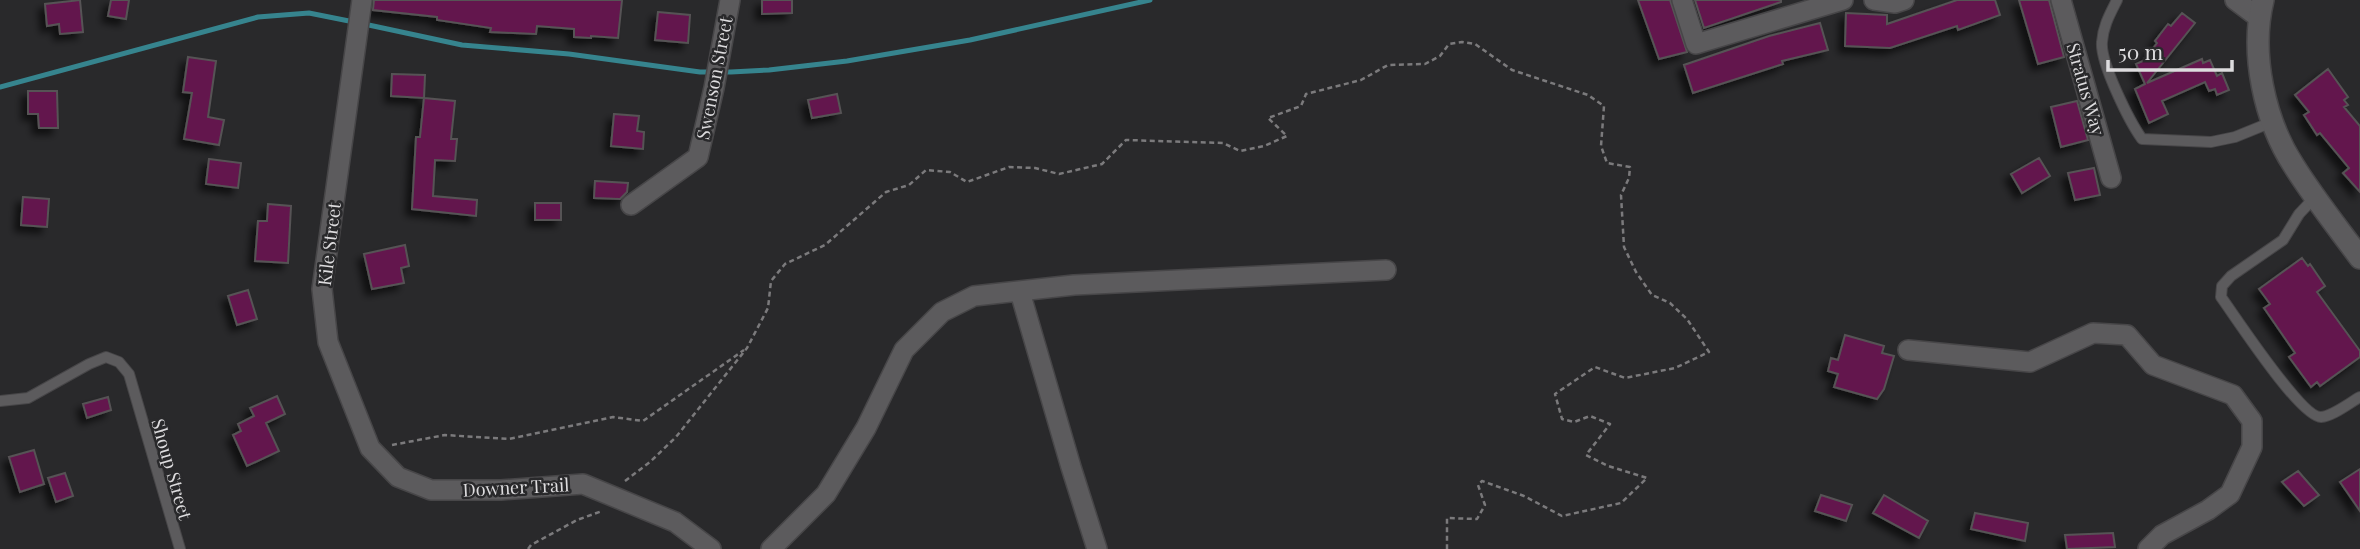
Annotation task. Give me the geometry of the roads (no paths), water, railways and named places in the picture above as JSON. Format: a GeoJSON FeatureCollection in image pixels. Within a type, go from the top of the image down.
{"type":"FeatureCollection","features":[{"type":"Feature","properties":{"kind":"street","name":"Kile Street"},"geometry":{"type":"LineString","coordinates":[[362,0],[322,289],[328,341],[370,448],[398,477],[431,490]]}},
{"type":"Feature","properties":{"kind":"street","name":"Swenson Street"},"geometry":{"type":"LineString","coordinates":[[631,205],[698,158],[730,0]]}},
{"type":"Feature","properties":{"kind":"street"},"geometry":{"type":"LineString","coordinates":[[1682,0],[1696,44],[1789,8],[1843,0]]}},
{"type":"Feature","properties":{"kind":"street","name":"Stratus Way"},"geometry":{"type":"LineString","coordinates":[[2061,0],[2111,178]]}},
{"type":"Feature","properties":{"kind":"street"},"geometry":{"type":"LineString","coordinates":[[2235,0],[2261,9],[2260,74],[2273,122],[2292,164],[2360,258]]}},
{"type":"Feature","properties":{"kind":"street"},"geometry":{"type":"LineString","coordinates":[[771,549],[826,494],[866,428],[904,350],[942,312],[974,296],[1074,285],[1386,270]]}},
{"type":"Feature","properties":{"kind":"street"},"geometry":{"type":"LineString","coordinates":[[1020,292],[1097,549]]}},
{"type":"Feature","properties":{"kind":"street"},"geometry":{"type":"LineString","coordinates":[[1908,350],[2030,362],[2093,333],[2127,335],[2152,365],[2234,395],[2252,421],[2252,447],[2230,494],[2208,510],[2162,535],[2148,549]]}},
{"type":"Feature","properties":{"kind":"street","name":"Downer Trail"},"geometry":{"type":"LineString","coordinates":[[431,490],[501,490],[583,484],[675,522],[711,549]]}},
{"type":"Feature","properties":{"kind":"lane"},"geometry":{"type":"LineString","coordinates":[[2117,0],[2105,23],[2101,44],[2104,61],[2142,139],[2211,142],[2235,137],[2273,122]]}},
{"type":"Feature","properties":{"kind":"lane"},"geometry":{"type":"LineString","coordinates":[[2316,196],[2299,214],[2283,240],[2231,276],[2222,286],[2221,297],[2289,392],[2312,415],[2328,415],[2360,397]]}},
{"type":"Feature","properties":{"kind":"lane","name":"Shoup Street"},"geometry":{"type":"LineString","coordinates":[[0,401],[28,398],[106,357],[119,362],[129,374],[180,549]]}},
{"type":"Feature","properties":{"kind":"waterway"},"geometry":{"type":"LineString","coordinates":[[364,24],[462,45],[569,54],[700,72],[731,72],[847,61],[970,40],[1150,0]]}},
{"type":"Feature","properties":{"kind":"waterway"},"geometry":{"type":"LineString","coordinates":[[0,87],[258,17],[309,13],[354,22]]}}]}
